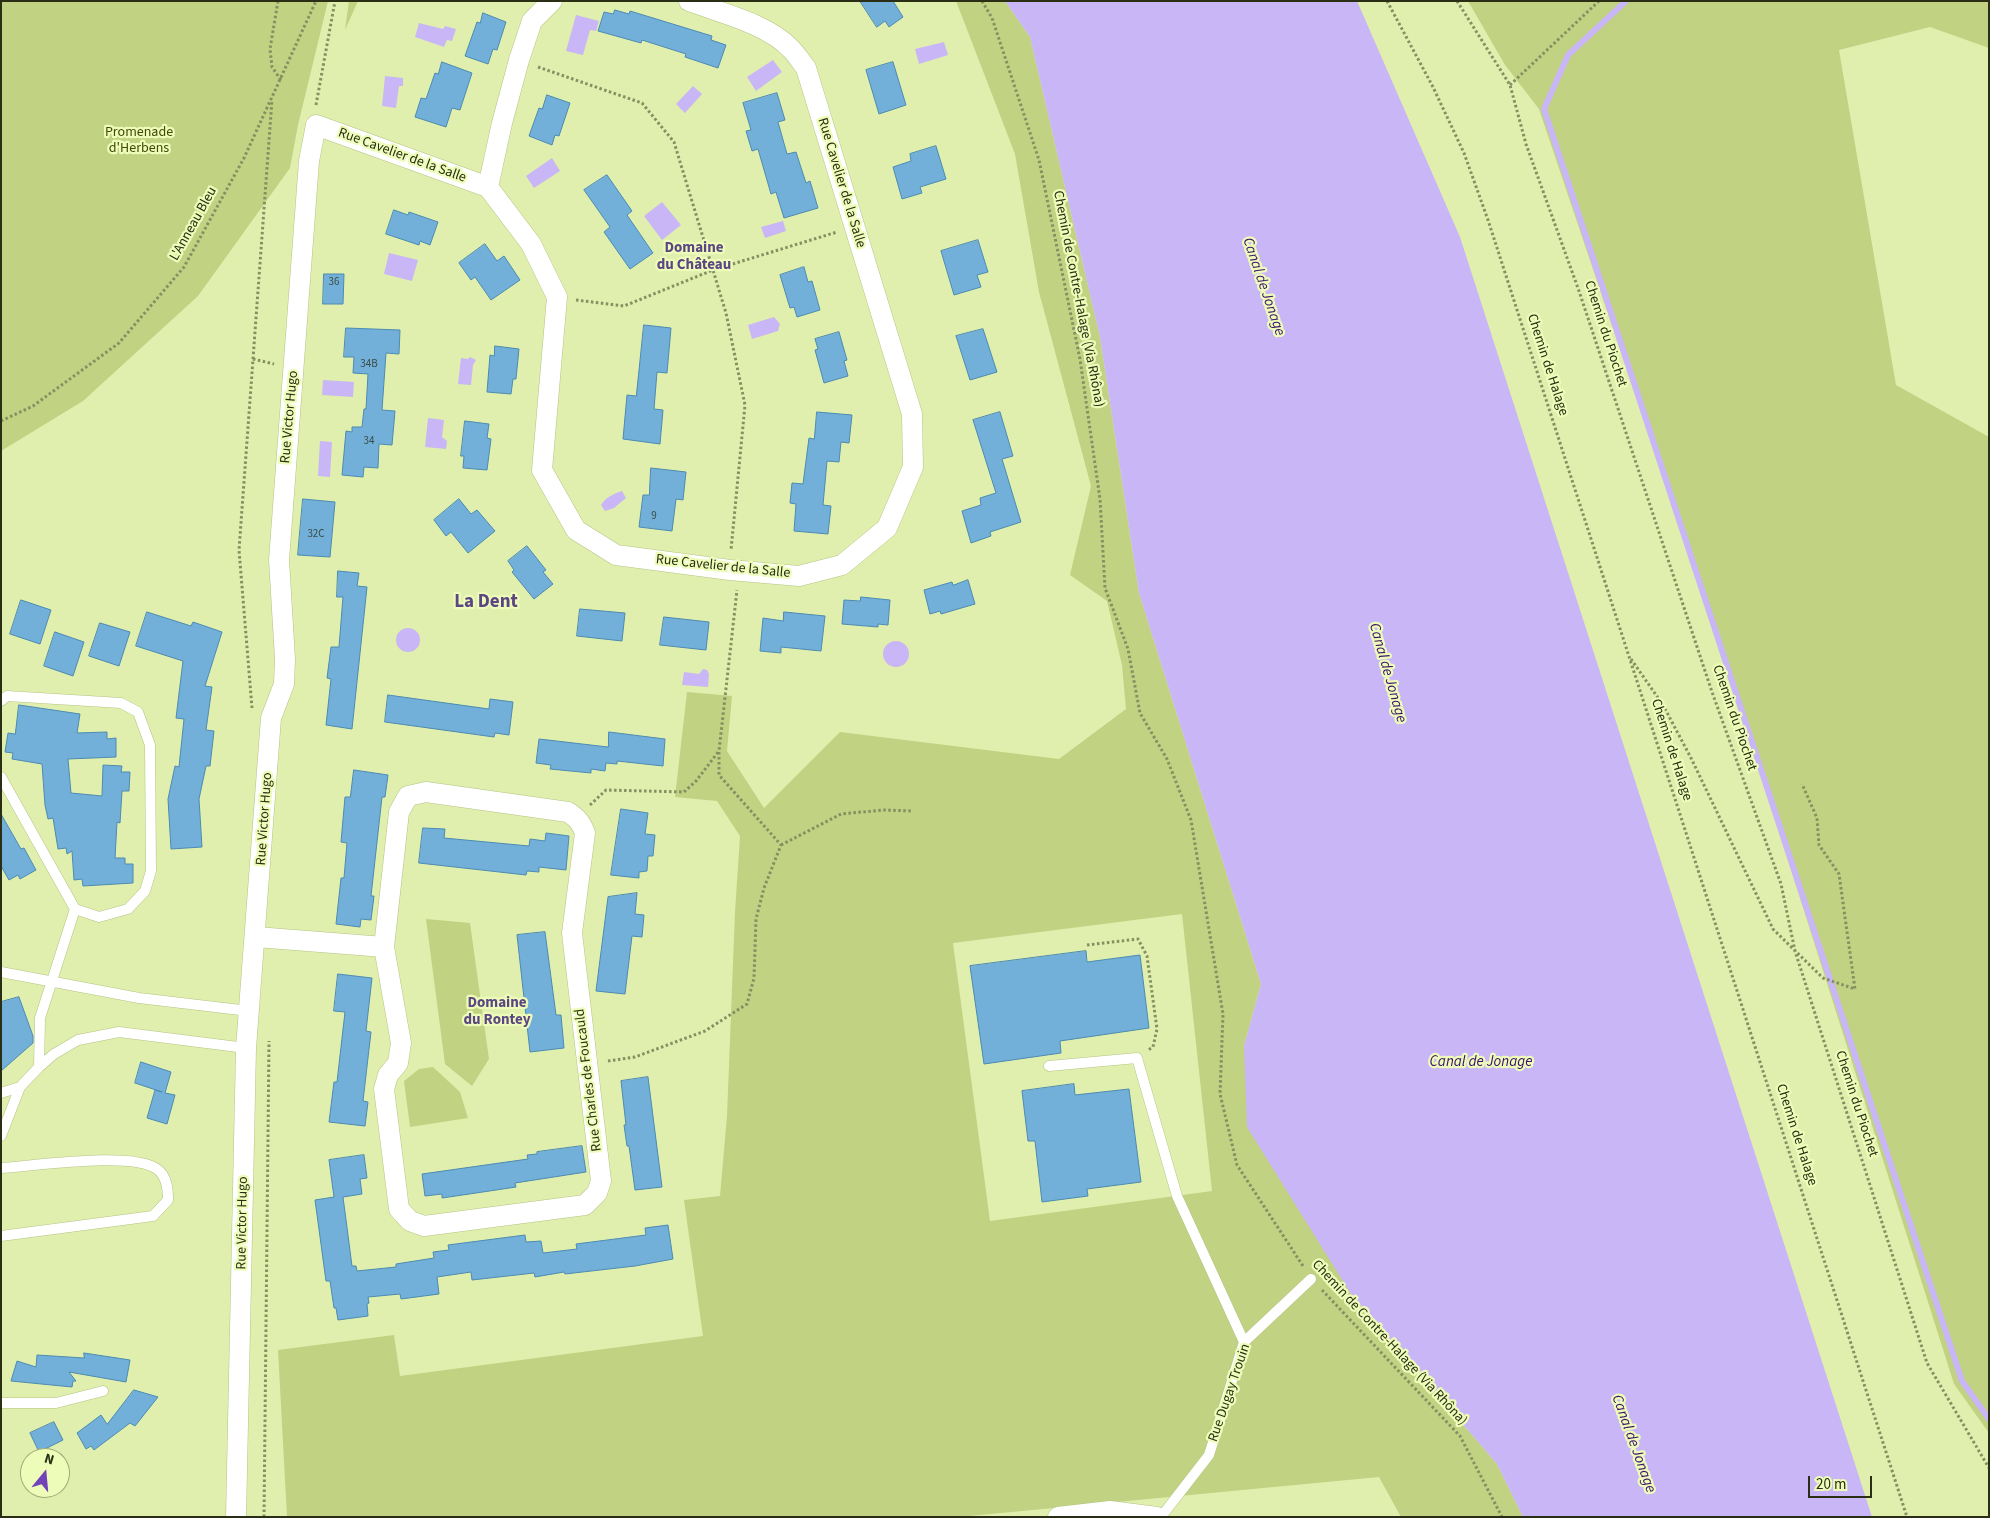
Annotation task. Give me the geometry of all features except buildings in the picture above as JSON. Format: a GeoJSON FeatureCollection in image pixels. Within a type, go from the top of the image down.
{"type":"FeatureCollection","features":[{"type":"Feature","properties":{"kind":"street"},"geometry":{"type":"LineString","coordinates":[[552,1],[532,22],[519,60],[502,122],[488,187],[531,244],[557,297]]}},
{"type":"Feature","properties":{"kind":"street","name":"Rue Cavelier de la Salle"},"geometry":{"type":"LineString","coordinates":[[557,297],[542,470],[576,530],[616,555],[799,576],[842,565],[887,528],[913,467],[912,414],[806,68],[791,48],[773,35],[755,26],[690,1]]}},
{"type":"Feature","properties":{"kind":"street","name":"Rue Cavelier de la Salle"},"geometry":{"type":"LineString","coordinates":[[316,125],[488,187]]}},
{"type":"Feature","properties":{"kind":"street","name":"Rue Victor Hugo"},"geometry":{"type":"LineString","coordinates":[[236,1517],[246,1048],[272,718],[284,684],[285,659],[278,560],[309,161],[316,125]]}},
{"type":"Feature","properties":{"kind":"street","name":"Rue Charles de Foucauld"},"geometry":{"type":"LineString","coordinates":[[426,792],[568,812],[581,821],[585,833],[572,933],[601,1181],[597,1193],[585,1205],[424,1226],[410,1222],[399,1209],[384,1089],[388,1075],[398,1063],[401,1043],[384,947],[399,812],[408,796],[426,792]]}},
{"type":"Feature","properties":{"kind":"street"},"geometry":{"type":"LineString","coordinates":[[256,937],[384,947]]}},
{"type":"Feature","properties":{"kind":"street"},"geometry":{"type":"LineString","coordinates":[[1058,1517],[1110,1511],[1157,1517]]}},
{"type":"Feature","properties":{"kind":"lane"},"geometry":{"type":"LineString","coordinates":[[1,777],[75,909],[99,917],[128,910],[145,891],[151,871],[150,745],[138,712],[121,703],[3,697]]}},
{"type":"Feature","properties":{"kind":"lane"},"geometry":{"type":"LineString","coordinates":[[38,1067],[40,1018],[75,909]]}},
{"type":"Feature","properties":{"kind":"lane"},"geometry":{"type":"LineString","coordinates":[[1,972],[139,998],[249,1011]]}},
{"type":"Feature","properties":{"kind":"lane"},"geometry":{"type":"LineString","coordinates":[[1,1136],[20,1087],[38,1067],[54,1054],[78,1040],[118,1032],[246,1048]]}},
{"type":"Feature","properties":{"kind":"lane"},"geometry":{"type":"LineString","coordinates":[[1049,1066],[1137,1058],[1176,1196],[1244,1342]]}},
{"type":"Feature","properties":{"kind":"lane"},"geometry":{"type":"LineString","coordinates":[[1,1094],[20,1087]]}},
{"type":"Feature","properties":{"kind":"lane"},"geometry":{"type":"LineString","coordinates":[[1,1168],[101,1161],[136,1161],[158,1169],[168,1185],[168,1200],[153,1216],[1,1236]]}},
{"type":"Feature","properties":{"kind":"lane","name":"Rue Dugay Trouin"},"geometry":{"type":"LineString","coordinates":[[1161,1517],[1209,1455],[1244,1342],[1311,1279]]}},
{"type":"Feature","properties":{"kind":"lane"},"geometry":{"type":"LineString","coordinates":[[1,1403],[56,1403],[103,1391]]}},
{"type":"Feature","properties":{"kind":"path"},"geometry":{"type":"LineString","coordinates":[[278,1],[270,49],[272,67],[281,81]]}},
{"type":"Feature","properties":{"kind":"path","name":"L'Anneau Bleu"},"geometry":{"type":"LineString","coordinates":[[1,421],[33,406],[119,343],[184,267],[244,158],[281,81],[316,1]]}},
{"type":"Feature","properties":{"kind":"path"},"geometry":{"type":"LineString","coordinates":[[316,125],[316,99],[335,1]]}},
{"type":"Feature","properties":{"kind":"path","name":"Chemin de Contre-Halage (Via Rhôna)"},"geometry":{"type":"LineString","coordinates":[[982,1],[992,18],[1039,160],[1080,359],[1100,499],[1105,588],[1128,650],[1140,712],[1167,759],[1191,820],[1223,1014],[1220,1094],[1237,1165],[1311,1279],[1460,1436],[1502,1517]]}},
{"type":"Feature","properties":{"kind":"path","name":"Chemin de Halage"},"geometry":{"type":"LineString","coordinates":[[1387,1],[1433,87],[1464,153],[1488,220],[1907,1517]]}},
{"type":"Feature","properties":{"kind":"path","name":"Chemin du Piochet"},"geometry":{"type":"LineString","coordinates":[[1457,1],[1510,85],[1526,144],[1579,291],[1712,692],[1781,884],[1794,951],[1927,1363],[1989,1468]]}},
{"type":"Feature","properties":{"kind":"path"},"geometry":{"type":"LineString","coordinates":[[1510,85],[1599,1]]}},
{"type":"Feature","properties":{"kind":"path"},"geometry":{"type":"LineString","coordinates":[[519,60],[642,103],[674,142],[726,313],[745,405],[719,751],[719,775],[781,844]]}},
{"type":"Feature","properties":{"kind":"path"},"geometry":{"type":"LineString","coordinates":[[253,713],[239,550],[272,100]]}},
{"type":"Feature","properties":{"kind":"path"},"geometry":{"type":"LineString","coordinates":[[557,297],[624,306],[713,270],[854,226]]}},
{"type":"Feature","properties":{"kind":"path"},"geometry":{"type":"LineString","coordinates":[[1628,654],[1662,705],[1691,758],[1773,929],[1823,978],[1855,989],[1839,874],[1819,845],[1817,818],[1802,784]]}},
{"type":"Feature","properties":{"kind":"path"},"geometry":{"type":"LineString","coordinates":[[576,818],[606,790],[684,792],[719,751]]}},
{"type":"Feature","properties":{"kind":"path"},"geometry":{"type":"LineString","coordinates":[[587,1064],[635,1057],[705,1031],[747,1004],[754,978],[756,919],[764,888],[781,844],[841,814],[883,810],[912,811]]}},
{"type":"Feature","properties":{"kind":"path"},"geometry":{"type":"LineString","coordinates":[[1087,945],[1138,939],[1147,956],[1157,1030],[1153,1047],[1137,1058]]}},
{"type":"Feature","properties":{"kind":"path"},"geometry":{"type":"LineString","coordinates":[[264,1517],[269,1039]]}},
{"type":"Feature","properties":{"kind":"green space","name":"Promenade d'Herbens"},"geometry":{"type":"Polygon","coordinates":[[[1,1],[328,1],[298,125],[290,168],[198,296],[83,401],[1,451],[1,1]]]}},
{"type":"Feature","properties":{"kind":"green space"},"geometry":{"type":"Polygon","coordinates":[[[349,1],[358,1],[345,30],[349,1]]]}},
{"type":"Feature","properties":{"kind":"green space"},"geometry":{"type":"Polygon","coordinates":[[[956,1],[1005,1],[1030,37],[1100,337],[1139,593],[1261,984],[1244,1046],[1351,1294],[1497,1464],[1523,1517],[1401,1517],[1379,1477],[959,1517],[287,1517],[278,1350],[394,1335],[400,1376],[703,1336],[684,1200],[720,1196],[727,1116],[740,836],[717,801],[675,797],[687,692],[732,696],[727,751],[764,808],[840,732],[1059,759],[1126,709],[1122,665],[1107,601],[1070,575],[1091,486],[1039,292],[1015,154],[956,1]],[[1182,914],[953,943],[990,1221],[1212,1191],[1182,914]]]}},
{"type":"Feature","properties":{"kind":"green space"},"geometry":{"type":"Polygon","coordinates":[[[1468,1],[1989,1],[1989,48],[1930,27],[1839,50],[1896,385],[1989,437],[1989,1433],[1954,1384],[1723,655],[1539,109],[1505,65],[1468,1]]]}},
{"type":"Feature","properties":{"kind":"green space"},"geometry":{"type":"Polygon","coordinates":[[[426,919],[470,923],[489,1059],[472,1086],[445,1064],[426,919]]]}},
{"type":"Feature","properties":{"kind":"green space"},"geometry":{"type":"Polygon","coordinates":[[[433,1067],[460,1092],[468,1118],[410,1127],[404,1081],[419,1069],[433,1067]]]}},
{"type":"Feature","properties":{"kind":"water","name":"Canal de Jonage"},"geometry":{"type":"Polygon","coordinates":[[[1005,1],[1357,1],[1460,237],[1872,1517],[1523,1517],[1497,1464],[1351,1294],[1247,1127],[1244,1046],[1261,984],[1139,593],[1100,337],[1030,37],[1005,1]]]}},
{"type":"Feature","properties":{"kind":"water"},"geometry":{"type":"Polygon","coordinates":[[[576,15],[599,21],[596,31],[590,30],[583,55],[566,51],[576,15]]]}},
{"type":"Feature","properties":{"kind":"water"},"geometry":{"type":"Polygon","coordinates":[[[419,23],[443,29],[445,26],[456,29],[452,41],[447,40],[444,47],[415,37],[419,23]]]}},
{"type":"Feature","properties":{"kind":"water"},"geometry":{"type":"Polygon","coordinates":[[[944,42],[948,55],[919,64],[915,49],[944,42]]]}},
{"type":"Feature","properties":{"kind":"water"},"geometry":{"type":"Polygon","coordinates":[[[773,60],[782,72],[756,91],[747,77],[773,60]]]}},
{"type":"Feature","properties":{"kind":"water"},"geometry":{"type":"Polygon","coordinates":[[[385,76],[403,78],[403,86],[399,86],[396,108],[382,106],[385,76]]]}},
{"type":"Feature","properties":{"kind":"water"},"geometry":{"type":"Polygon","coordinates":[[[693,86],[702,94],[685,113],[676,104],[693,86]]]}},
{"type":"Feature","properties":{"kind":"water"},"geometry":{"type":"Polygon","coordinates":[[[552,158],[560,171],[534,188],[526,176],[552,158]]]}},
{"type":"Feature","properties":{"kind":"water"},"geometry":{"type":"Polygon","coordinates":[[[662,202],[681,225],[662,240],[644,216],[662,202]]]}},
{"type":"Feature","properties":{"kind":"water"},"geometry":{"type":"Polygon","coordinates":[[[783,221],[786,231],[765,238],[761,227],[783,221]]]}},
{"type":"Feature","properties":{"kind":"water"},"geometry":{"type":"Polygon","coordinates":[[[389,253],[418,260],[412,281],[384,274],[389,253]]]}},
{"type":"Feature","properties":{"kind":"water"},"geometry":{"type":"Polygon","coordinates":[[[774,317],[780,324],[778,331],[752,339],[748,325],[774,317]]]}},
{"type":"Feature","properties":{"kind":"water"},"geometry":{"type":"Polygon","coordinates":[[[470,357],[476,360],[473,365],[471,385],[458,384],[461,358],[468,359],[470,357]]]}},
{"type":"Feature","properties":{"kind":"water"},"geometry":{"type":"Polygon","coordinates":[[[323,380],[354,382],[353,397],[322,395],[323,380]]]}},
{"type":"Feature","properties":{"kind":"water"},"geometry":{"type":"Polygon","coordinates":[[[428,418],[444,420],[442,437],[447,441],[446,449],[425,447],[428,418]]]}},
{"type":"Feature","properties":{"kind":"water"},"geometry":{"type":"Polygon","coordinates":[[[320,441],[332,442],[330,477],[318,476],[320,441]]]}},
{"type":"Feature","properties":{"kind":"water"},"geometry":{"type":"Polygon","coordinates":[[[622,491],[626,498],[614,508],[605,511],[601,505],[603,502],[610,496],[622,491]]]}},
{"type":"Feature","properties":{"kind":"water"},"geometry":{"type":"Polygon","coordinates":[[[408,628],[417,631],[420,640],[417,649],[408,652],[399,649],[396,640],[399,631],[408,628]]]}},
{"type":"Feature","properties":{"kind":"water"},"geometry":{"type":"Polygon","coordinates":[[[896,641],[905,645],[909,654],[905,663],[896,667],[887,663],[883,654],[887,645],[896,641]]]}},
{"type":"Feature","properties":{"kind":"water"},"geometry":{"type":"Polygon","coordinates":[[[703,669],[707,670],[709,674],[708,687],[682,685],[684,672],[699,674],[703,669]]]}},
{"type":"Feature","properties":{"kind":"waterway"},"geometry":{"type":"LineString","coordinates":[[1626,1],[1568,55],[1544,109],[1962,1381],[1989,1419]]}},
{"type":"Feature","properties":{"kind":"district","name":"Domaine du Château"},"geometry":{"type":"Point","coordinates":[694,258]}},
{"type":"Feature","properties":{"kind":"district","name":"La Dent"},"geometry":{"type":"Point","coordinates":[486,603]}},
{"type":"Feature","properties":{"kind":"district","name":"Domaine du Rontey"},"geometry":{"type":"Point","coordinates":[497,1012]}}]}
